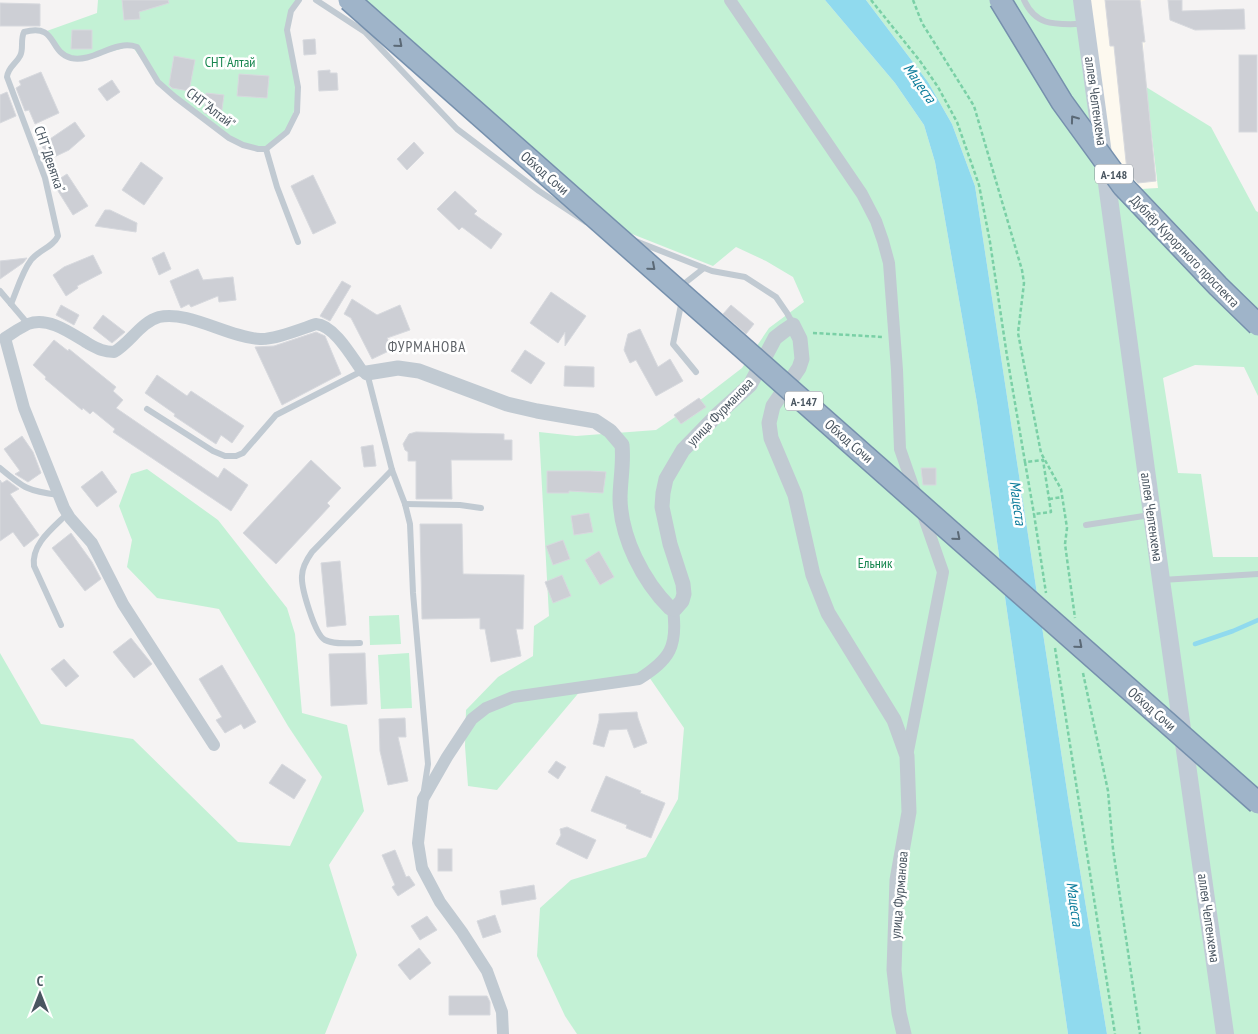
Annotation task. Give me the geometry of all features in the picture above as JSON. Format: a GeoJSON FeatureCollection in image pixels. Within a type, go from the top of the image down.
{"type":"FeatureCollection","features":[{"type":"Feature","properties":{"kind":"highway","name":"Обход Сочи"},"geometry":{"type":"LineString","coordinates":[[349,0],[1258,802]]}},
{"type":"Feature","properties":{"kind":"highway","name":"Дублёр Курортного проспекта"},"geometry":{"type":"LineString","coordinates":[[1000,0],[1062,102],[1123,186],[1218,286],[1258,325]]}},
{"type":"Feature","properties":{"kind":"main road","name":"аллея Челтенхема"},"geometry":{"type":"LineString","coordinates":[[1082,0],[1161,580],[1226,1034]]}},
{"type":"Feature","properties":{"kind":"street","name":"улица Фурманова"},"geometry":{"type":"LineString","coordinates":[[730,0],[862,194],[876,221],[889,263],[895,338],[900,449],[943,572],[907,756],[908,812],[897,880],[894,970],[899,1013],[904,1034]]}},
{"type":"Feature","properties":{"kind":"street"},"geometry":{"type":"LineString","coordinates":[[214,745],[123,604],[92,543],[68,514],[24,408],[2,339],[28,324],[36,322],[57,326],[104,352],[114,352],[142,328],[159,318],[172,316],[185,318],[245,337],[260,339],[316,324],[332,331],[365,372],[398,368],[419,371],[507,404],[594,421],[610,431],[622,445],[620,498],[626,531],[636,557],[650,584],[673,609],[674,634],[671,652],[656,668],[639,679],[513,697],[486,708],[472,720],[422,799],[418,843],[422,868],[440,902],[487,971],[502,1012],[502,1034]]}},
{"type":"Feature","properties":{"kind":"street","name":"улица Фурманова"},"geometry":{"type":"LineString","coordinates":[[673,609],[679,606],[684,594],[662,507],[666,478],[683,450],[750,385],[775,338],[784,330],[795,329],[800,339],[802,359],[799,368],[773,406],[769,423],[771,438],[795,495],[813,575],[828,613],[894,720],[907,756]]}},
{"type":"Feature","properties":{"kind":"lane"},"geometry":{"type":"LineString","coordinates":[[298,242],[277,187],[266,148],[288,132],[297,112],[298,87],[288,30],[291,11],[299,0]]}},
{"type":"Feature","properties":{"kind":"lane"},"geometry":{"type":"LineString","coordinates":[[316,0],[365,32],[457,128],[539,191],[588,224],[704,268],[745,277],[776,297],[795,329]]}},
{"type":"Feature","properties":{"kind":"lane"},"geometry":{"type":"LineString","coordinates":[[1024,0],[1029,11],[1046,23],[1086,24]]}},
{"type":"Feature","properties":{"kind":"lane","name":"СНТ \"Девятка\""},"geometry":{"type":"LineString","coordinates":[[10,304],[32,259],[51,245],[58,236],[46,178],[7,77],[9,70],[21,55],[24,32],[39,30],[44,32]]}},
{"type":"Feature","properties":{"kind":"lane","name":"СНТ \"Алтай\""},"geometry":{"type":"LineString","coordinates":[[44,32],[61,52],[72,58],[90,57],[115,47],[137,47],[158,82],[175,97],[229,138],[243,145],[258,149],[266,148]]}},
{"type":"Feature","properties":{"kind":"lane"},"geometry":{"type":"LineString","coordinates":[[696,372],[673,344],[685,283],[704,268]]}},
{"type":"Feature","properties":{"kind":"lane"},"geometry":{"type":"LineString","coordinates":[[0,291],[28,324]]}},
{"type":"Feature","properties":{"kind":"lane"},"geometry":{"type":"LineString","coordinates":[[147,409],[213,451],[225,456],[236,456],[250,448],[276,415],[365,372],[392,470],[405,504],[410,524],[412,593],[428,764],[422,799]]}},
{"type":"Feature","properties":{"kind":"lane"},"geometry":{"type":"LineString","coordinates":[[0,468],[25,488],[36,492],[59,495]]}},
{"type":"Feature","properties":{"kind":"lane"},"geometry":{"type":"LineString","coordinates":[[360,643],[332,642],[322,638],[316,630],[302,586],[302,574],[305,562],[312,552],[392,470]]}},
{"type":"Feature","properties":{"kind":"lane"},"geometry":{"type":"LineString","coordinates":[[405,504],[460,505],[481,508]]}},
{"type":"Feature","properties":{"kind":"lane"},"geometry":{"type":"LineString","coordinates":[[61,625],[34,566],[34,560],[37,546],[68,514]]}},
{"type":"Feature","properties":{"kind":"lane"},"geometry":{"type":"LineString","coordinates":[[1086,525],[1152,515]]}},
{"type":"Feature","properties":{"kind":"lane"},"geometry":{"type":"LineString","coordinates":[[1161,580],[1258,574]]}},
{"type":"Feature","properties":{"kind":"path"},"geometry":{"type":"LineString","coordinates":[[871,0],[920,61],[938,87],[957,122],[979,185],[990,242],[1048,602]]}},
{"type":"Feature","properties":{"kind":"path"},"geometry":{"type":"LineString","coordinates":[[913,0],[922,23],[974,106],[1022,270],[1024,283],[1018,334],[1041,453],[1061,489],[1067,528],[1066,544],[1076,621]]}},
{"type":"Feature","properties":{"kind":"path"},"geometry":{"type":"LineString","coordinates":[[795,329],[895,338]]}},
{"type":"Feature","properties":{"kind":"path"},"geometry":{"type":"LineString","coordinates":[[1025,462],[1043,460],[1051,512],[1034,514]]}},
{"type":"Feature","properties":{"kind":"path"},"geometry":{"type":"LineString","coordinates":[[1049,500],[1062,497]]}},
{"type":"Feature","properties":{"kind":"path"},"geometry":{"type":"LineString","coordinates":[[1054,641],[1115,1034]]}},
{"type":"Feature","properties":{"kind":"path"},"geometry":{"type":"LineString","coordinates":[[1082,669],[1108,791],[1113,849],[1140,1034]]}},
{"type":"Feature","properties":{"kind":"shaded area"},"geometry":{"type":"Polygon","coordinates":[[[1082,0],[1146,0],[1140,2],[1145,42],[1143,52],[1158,188],[1108,191],[1082,0]]]}},
{"type":"Feature","properties":{"kind":"green space","name":"СНТ Алтай"},"geometry":{"type":"Polygon","coordinates":[[[98,0],[299,0],[288,20],[298,99],[287,132],[266,149],[243,145],[158,82],[132,46],[90,57],[66,56],[44,32],[97,13],[98,0]]]}},
{"type":"Feature","properties":{"kind":"green space","name":"Ельник"},"geometry":{"type":"Polygon","coordinates":[[[365,0],[825,0],[895,83],[924,125],[935,162],[977,403],[1068,1034],[577,1034],[565,1016],[537,956],[540,908],[571,880],[646,857],[678,799],[684,728],[647,674],[587,683],[497,790],[468,786],[465,746],[466,710],[498,677],[533,656],[534,626],[549,616],[539,432],[576,436],[656,430],[703,398],[742,368],[769,328],[804,302],[793,277],[766,261],[736,247],[713,266],[627,232],[365,0]]]}},
{"type":"Feature","properties":{"kind":"green space"},"geometry":{"type":"Polygon","coordinates":[[[866,0],[1082,0],[1108,191],[1158,188],[1146,87],[1211,127],[1258,212],[1258,396],[1244,367],[1195,365],[1163,378],[1178,473],[1201,474],[1213,557],[1258,557],[1258,1034],[1107,1034],[1069,804],[975,186],[952,124],[928,82],[866,0]]]}},
{"type":"Feature","properties":{"kind":"green space"},"geometry":{"type":"Polygon","coordinates":[[[147,469],[218,520],[287,608],[295,634],[302,713],[347,725],[364,811],[329,865],[357,955],[325,1034],[0,1034],[0,653],[41,724],[133,739],[238,842],[290,846],[322,777],[288,726],[219,609],[157,598],[127,567],[132,540],[119,506],[131,474],[147,469]]]}},
{"type":"Feature","properties":{"kind":"green space"},"geometry":{"type":"Polygon","coordinates":[[[399,615],[401,644],[370,645],[369,616],[399,615]]]}},
{"type":"Feature","properties":{"kind":"green space"},"geometry":{"type":"Polygon","coordinates":[[[409,653],[412,708],[381,709],[378,655],[409,653]]]}},
{"type":"Feature","properties":{"kind":"water","name":"Мацеста"},"geometry":{"type":"Polygon","coordinates":[[[825,0],[866,0],[928,82],[952,124],[975,186],[1069,804],[1107,1034],[1068,1034],[977,403],[935,162],[924,125],[895,83],[825,0]]]}},
{"type":"Feature","properties":{"kind":"building"},"geometry":{"type":"Polygon","coordinates":[[[122,0],[168,0],[169,3],[139,12],[140,19],[124,20],[122,0]]]}},
{"type":"Feature","properties":{"kind":"building"},"geometry":{"type":"Polygon","coordinates":[[[1105,0],[1140,0],[1145,42],[1142,42],[1156,181],[1138,183],[1127,171],[1114,46],[1110,46],[1105,0]]]}},
{"type":"Feature","properties":{"kind":"building"},"geometry":{"type":"Polygon","coordinates":[[[1168,0],[1182,0],[1182,11],[1244,9],[1245,29],[1195,30],[1170,20],[1168,0]]]}},
{"type":"Feature","properties":{"kind":"building"},"geometry":{"type":"Polygon","coordinates":[[[0,3],[40,4],[40,26],[0,26],[0,3]]]}},
{"type":"Feature","properties":{"kind":"building"},"geometry":{"type":"Polygon","coordinates":[[[72,30],[92,30],[92,49],[71,49],[72,30]]]}},
{"type":"Feature","properties":{"kind":"building"},"geometry":{"type":"Polygon","coordinates":[[[315,39],[316,54],[304,55],[303,40],[315,39]]]}},
{"type":"Feature","properties":{"kind":"building"},"geometry":{"type":"Polygon","coordinates":[[[1239,55],[1257,55],[1257,132],[1239,132],[1239,55]]]}},
{"type":"Feature","properties":{"kind":"building"},"geometry":{"type":"Polygon","coordinates":[[[174,56],[195,60],[189,91],[172,88],[169,85],[174,56]]]}},
{"type":"Feature","properties":{"kind":"building"},"geometry":{"type":"Polygon","coordinates":[[[330,70],[330,73],[337,73],[338,90],[319,91],[318,71],[330,70]]]}},
{"type":"Feature","properties":{"kind":"building"},"geometry":{"type":"Polygon","coordinates":[[[41,72],[59,113],[35,124],[29,110],[25,111],[16,88],[21,85],[19,81],[41,72]]]}},
{"type":"Feature","properties":{"kind":"building"},"geometry":{"type":"Polygon","coordinates":[[[239,74],[269,76],[267,98],[237,96],[239,74]]]}},
{"type":"Feature","properties":{"kind":"building"},"geometry":{"type":"Polygon","coordinates":[[[112,80],[120,92],[107,101],[98,89],[112,80]]]}},
{"type":"Feature","properties":{"kind":"building"},"geometry":{"type":"Polygon","coordinates":[[[7,92],[16,116],[0,123],[0,95],[7,92]]]}},
{"type":"Feature","properties":{"kind":"building"},"geometry":{"type":"Polygon","coordinates":[[[206,93],[224,95],[221,116],[204,113],[206,93]]]}},
{"type":"Feature","properties":{"kind":"building"},"geometry":{"type":"Polygon","coordinates":[[[75,122],[85,136],[69,150],[50,159],[41,145],[75,122]]]}},
{"type":"Feature","properties":{"kind":"building"},"geometry":{"type":"Polygon","coordinates":[[[414,142],[424,153],[407,170],[397,159],[414,142]]]}},
{"type":"Feature","properties":{"kind":"building"},"geometry":{"type":"Polygon","coordinates":[[[141,162],[163,178],[144,205],[122,190],[141,162]]]}},
{"type":"Feature","properties":{"kind":"building"},"geometry":{"type":"Polygon","coordinates":[[[67,174],[88,206],[73,215],[53,183],[67,174]]]}},
{"type":"Feature","properties":{"kind":"building"},"geometry":{"type":"Polygon","coordinates":[[[313,175],[336,223],[313,234],[291,186],[313,175]]]}},
{"type":"Feature","properties":{"kind":"building"},"geometry":{"type":"Polygon","coordinates":[[[455,191],[477,211],[474,214],[502,234],[491,249],[462,227],[459,230],[437,209],[455,191]]]}},
{"type":"Feature","properties":{"kind":"building"},"geometry":{"type":"Polygon","coordinates":[[[105,210],[110,210],[137,223],[136,232],[95,226],[105,210]]]}},
{"type":"Feature","properties":{"kind":"building"},"geometry":{"type":"Polygon","coordinates":[[[164,252],[171,269],[159,275],[152,258],[164,252]]]}},
{"type":"Feature","properties":{"kind":"building"},"geometry":{"type":"Polygon","coordinates":[[[93,255],[102,273],[77,286],[78,288],[66,296],[53,275],[64,267],[93,255]]]}},
{"type":"Feature","properties":{"kind":"building"},"geometry":{"type":"Polygon","coordinates":[[[27,258],[23,263],[0,279],[0,261],[27,258]]]}},
{"type":"Feature","properties":{"kind":"building"},"geometry":{"type":"Polygon","coordinates":[[[198,269],[203,280],[233,277],[236,300],[219,302],[218,296],[191,307],[189,304],[181,308],[170,281],[198,269]]]}},
{"type":"Feature","properties":{"kind":"building"},"geometry":{"type":"Polygon","coordinates":[[[342,281],[351,286],[330,321],[320,316],[342,281]]]}},
{"type":"Feature","properties":{"kind":"building"},"geometry":{"type":"Polygon","coordinates":[[[551,292],[586,316],[565,346],[565,332],[558,343],[530,323],[551,292]]]}},
{"type":"Feature","properties":{"kind":"building"},"geometry":{"type":"Polygon","coordinates":[[[352,299],[377,315],[400,305],[410,330],[387,338],[393,349],[372,359],[351,318],[344,314],[352,299]]]}},
{"type":"Feature","properties":{"kind":"building"},"geometry":{"type":"Polygon","coordinates":[[[61,305],[79,315],[74,325],[56,315],[61,305]]]}},
{"type":"Feature","properties":{"kind":"building"},"geometry":{"type":"Polygon","coordinates":[[[731,305],[754,324],[746,334],[723,314],[731,305]]]}},
{"type":"Feature","properties":{"kind":"building"},"geometry":{"type":"Polygon","coordinates":[[[103,315],[125,332],[112,343],[93,328],[103,315]]]}},
{"type":"Feature","properties":{"kind":"building"},"geometry":{"type":"Polygon","coordinates":[[[640,329],[658,367],[670,359],[683,381],[656,396],[636,360],[630,363],[624,350],[628,334],[640,329]]]}},
{"type":"Feature","properties":{"kind":"building"},"geometry":{"type":"Polygon","coordinates":[[[316,332],[325,336],[341,374],[282,405],[255,347],[274,346],[316,332]]]}},
{"type":"Feature","properties":{"kind":"building"},"geometry":{"type":"Polygon","coordinates":[[[54,340],[68,351],[69,349],[116,387],[113,391],[123,400],[116,408],[218,478],[224,468],[248,485],[231,511],[113,432],[115,429],[93,411],[90,414],[83,408],[82,410],[45,379],[46,377],[33,365],[54,340]]]}},
{"type":"Feature","properties":{"kind":"building"},"geometry":{"type":"Polygon","coordinates":[[[525,350],[545,363],[531,384],[511,371],[525,350]]]}},
{"type":"Feature","properties":{"kind":"building"},"geometry":{"type":"Polygon","coordinates":[[[565,366],[594,367],[594,387],[564,386],[565,366]]]}},
{"type":"Feature","properties":{"kind":"building"},"geometry":{"type":"Polygon","coordinates":[[[157,375],[187,396],[191,391],[244,426],[232,443],[221,435],[216,444],[174,416],[175,414],[145,393],[157,375]]]}},
{"type":"Feature","properties":{"kind":"building"},"geometry":{"type":"Polygon","coordinates":[[[699,398],[706,407],[681,424],[674,415],[699,398]]]}},
{"type":"Feature","properties":{"kind":"building"},"geometry":{"type":"Polygon","coordinates":[[[416,432],[504,434],[504,440],[512,440],[512,460],[451,460],[452,499],[416,499],[416,461],[408,461],[408,452],[403,444],[409,434],[416,432]]]}},
{"type":"Feature","properties":{"kind":"building"},"geometry":{"type":"Polygon","coordinates":[[[22,436],[33,452],[41,473],[28,482],[15,474],[20,471],[4,449],[22,436]]]}},
{"type":"Feature","properties":{"kind":"building"},"geometry":{"type":"Polygon","coordinates":[[[373,445],[376,466],[364,467],[361,447],[373,445]]]}},
{"type":"Feature","properties":{"kind":"building"},"geometry":{"type":"Polygon","coordinates":[[[311,460],[341,488],[327,503],[330,506],[276,564],[243,533],[311,460]]]}},
{"type":"Feature","properties":{"kind":"building"},"geometry":{"type":"Polygon","coordinates":[[[921,468],[936,468],[936,485],[923,485],[921,468]]]}},
{"type":"Feature","properties":{"kind":"building"},"geometry":{"type":"Polygon","coordinates":[[[102,471],[117,492],[97,507],[81,487],[102,471]]]}},
{"type":"Feature","properties":{"kind":"building"},"geometry":{"type":"Polygon","coordinates":[[[547,471],[606,472],[603,493],[569,491],[569,493],[547,493],[547,471]]]}},
{"type":"Feature","properties":{"kind":"building"},"geometry":{"type":"Polygon","coordinates":[[[0,480],[2,483],[7,480],[19,489],[10,494],[39,535],[24,547],[13,532],[0,541],[0,480]]]}},
{"type":"Feature","properties":{"kind":"building"},"geometry":{"type":"Polygon","coordinates":[[[589,513],[593,532],[574,535],[571,516],[589,513]]]}},
{"type":"Feature","properties":{"kind":"building"},"geometry":{"type":"Polygon","coordinates":[[[420,524],[462,524],[463,574],[524,575],[523,629],[516,629],[521,656],[491,662],[485,629],[480,629],[480,618],[422,619],[420,524]]]}},
{"type":"Feature","properties":{"kind":"building"},"geometry":{"type":"Polygon","coordinates":[[[71,533],[92,562],[101,579],[85,591],[52,548],[71,533]]]}},
{"type":"Feature","properties":{"kind":"building"},"geometry":{"type":"Polygon","coordinates":[[[563,540],[570,559],[553,565],[546,546],[563,540]]]}},
{"type":"Feature","properties":{"kind":"building"},"geometry":{"type":"Polygon","coordinates":[[[599,551],[614,577],[600,585],[585,560],[599,551]]]}},
{"type":"Feature","properties":{"kind":"building"},"geometry":{"type":"Polygon","coordinates":[[[340,561],[346,625],[327,627],[321,563],[340,561]]]}},
{"type":"Feature","properties":{"kind":"building"},"geometry":{"type":"Polygon","coordinates":[[[562,575],[571,596],[553,603],[545,582],[562,575]]]}},
{"type":"Feature","properties":{"kind":"building"},"geometry":{"type":"Polygon","coordinates":[[[131,638],[152,664],[134,678],[113,652],[131,638]]]}},
{"type":"Feature","properties":{"kind":"building"},"geometry":{"type":"Polygon","coordinates":[[[365,653],[367,704],[331,706],[329,654],[365,653]]]}},
{"type":"Feature","properties":{"kind":"building"},"geometry":{"type":"Polygon","coordinates":[[[64,659],[79,676],[66,687],[51,669],[64,659]]]}},
{"type":"Feature","properties":{"kind":"building"},"geometry":{"type":"Polygon","coordinates":[[[222,665],[256,722],[244,729],[241,724],[225,733],[216,720],[222,717],[199,679],[222,665]]]}},
{"type":"Feature","properties":{"kind":"building"},"geometry":{"type":"Polygon","coordinates":[[[637,712],[647,743],[634,748],[627,729],[609,730],[604,747],[593,744],[599,714],[637,712]]]}},
{"type":"Feature","properties":{"kind":"building"},"geometry":{"type":"Polygon","coordinates":[[[405,718],[406,737],[398,737],[408,781],[388,785],[380,751],[379,719],[405,718]]]}},
{"type":"Feature","properties":{"kind":"building"},"geometry":{"type":"Polygon","coordinates":[[[556,761],[566,767],[558,779],[548,772],[556,761]]]}},
{"type":"Feature","properties":{"kind":"building"},"geometry":{"type":"Polygon","coordinates":[[[282,764],[306,780],[294,799],[269,783],[282,764]]]}},
{"type":"Feature","properties":{"kind":"building"},"geometry":{"type":"Polygon","coordinates":[[[606,776],[665,803],[651,838],[626,828],[627,825],[591,811],[606,776]]]}},
{"type":"Feature","properties":{"kind":"building"},"geometry":{"type":"Polygon","coordinates":[[[567,827],[596,840],[587,859],[556,844],[561,835],[560,829],[567,827]]]}},
{"type":"Feature","properties":{"kind":"building"},"geometry":{"type":"Polygon","coordinates":[[[438,849],[452,849],[452,871],[438,871],[438,849]]]}},
{"type":"Feature","properties":{"kind":"building"},"geometry":{"type":"Polygon","coordinates":[[[395,850],[406,877],[409,876],[415,885],[398,896],[392,887],[395,885],[382,855],[395,850]]]}},
{"type":"Feature","properties":{"kind":"building"},"geometry":{"type":"Polygon","coordinates":[[[534,885],[536,899],[502,905],[500,891],[534,885]]]}},
{"type":"Feature","properties":{"kind":"building"},"geometry":{"type":"Polygon","coordinates":[[[495,915],[501,932],[483,938],[477,921],[495,915]]]}},
{"type":"Feature","properties":{"kind":"building"},"geometry":{"type":"Polygon","coordinates":[[[427,916],[437,930],[420,940],[411,926],[427,916]]]}},
{"type":"Feature","properties":{"kind":"building"},"geometry":{"type":"Polygon","coordinates":[[[419,948],[431,963],[410,980],[398,965],[419,948]]]}},
{"type":"Feature","properties":{"kind":"building"},"geometry":{"type":"Polygon","coordinates":[[[449,996],[487,996],[490,1002],[490,1015],[449,1015],[449,996]]]}},
{"type":"Feature","properties":{"kind":"waterway"},"geometry":{"type":"LineString","coordinates":[[1195,644],[1258,620]]}},
{"type":"Feature","properties":{"kind":"district","name":"ФУРМАНОВА"},"geometry":{"type":"Point","coordinates":[427,346]}}]}
